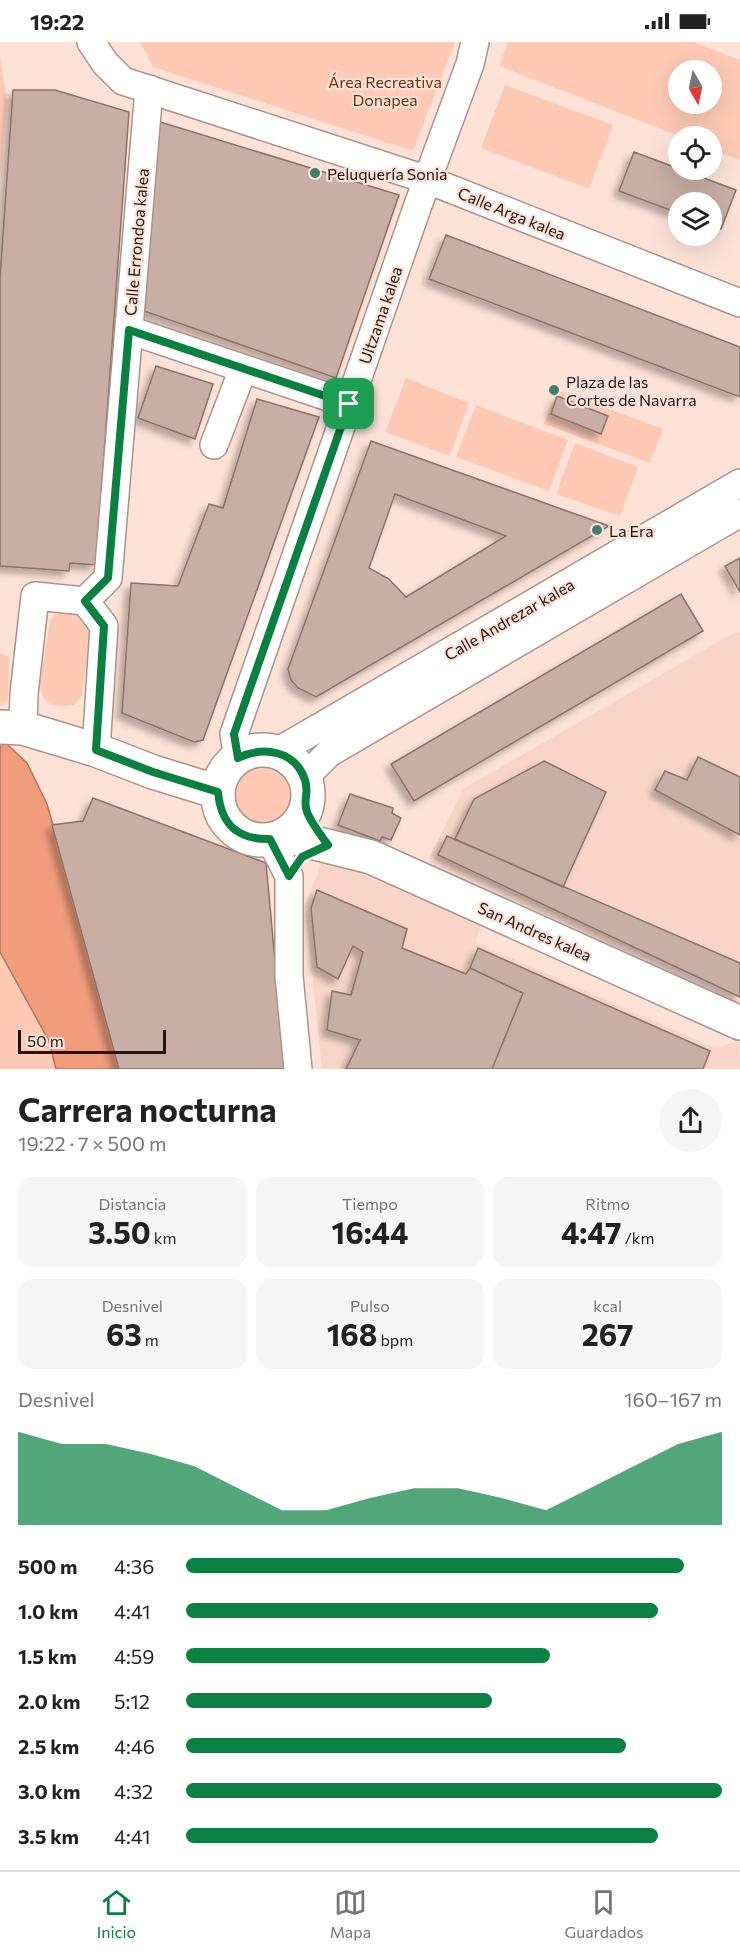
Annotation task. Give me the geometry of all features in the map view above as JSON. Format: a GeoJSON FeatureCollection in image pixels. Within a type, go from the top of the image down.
{"type":"FeatureCollection","features":[{"type":"Feature","properties":{"kind":"main road"},"geometry":{"type":"LineString","coordinates":[[10,728],[96,750],[153,772],[218,792]]}},
{"type":"Feature","properties":{"kind":"main road"},"geometry":{"type":"LineString","coordinates":[[305,794],[297,825],[276,837],[257,840],[244,836],[232,828],[224,818],[219,806],[218,792],[224,773],[238,758],[250,752],[264,750],[277,752],[293,763],[328,845]]}},
{"type":"Feature","properties":{"kind":"main road","name":"San Andres kalea"},"geometry":{"type":"LineString","coordinates":[[276,837],[328,845],[371,857],[740,1023]]}},
{"type":"Feature","properties":{"kind":"street","name":"Calle Arga kalea"},"geometry":{"type":"LineString","coordinates":[[91,42],[105,63],[123,81],[428,180],[740,303]]}},
{"type":"Feature","properties":{"kind":"street","name":"Ultzama kalea"},"geometry":{"type":"LineString","coordinates":[[238,758],[234,734],[470,64],[475,42]]}},
{"type":"Feature","properties":{"kind":"street","name":"Calle Errondoa kalea"},"geometry":{"type":"LineString","coordinates":[[85,601],[108,578],[149,89]]}},
{"type":"Feature","properties":{"kind":"street"},"geometry":{"type":"LineString","coordinates":[[129,330],[349,404]]}},
{"type":"Feature","properties":{"kind":"street"},"geometry":{"type":"LineString","coordinates":[[214,445],[243,369]]}},
{"type":"Feature","properties":{"kind":"street","name":"Calle Andrezar kalea"},"geometry":{"type":"LineString","coordinates":[[277,752],[740,483]]}},
{"type":"Feature","properties":{"kind":"street","name":"Calle Andrezar kalea"},"geometry":{"type":"LineString","coordinates":[[305,794],[329,753],[740,513]]}},
{"type":"Feature","properties":{"kind":"street"},"geometry":{"type":"LineString","coordinates":[[10,728],[24,694],[35,596],[85,601],[104,626],[96,750]]}},
{"type":"Feature","properties":{"kind":"street"},"geometry":{"type":"LineString","coordinates":[[276,837],[289,876],[289,976],[298,1069]]}},
{"type":"Feature","properties":{"kind":"street"},"geometry":{"type":"LineString","coordinates":[[289,876],[302,857],[328,845]]}},
{"type":"Feature","properties":{"kind":"shaded area"},"geometry":{"type":"Polygon","coordinates":[[[737,631],[740,633],[740,997],[430,857],[463,789],[737,631]]]}},
{"type":"Feature","properties":{"kind":"shaded area"},"geometry":{"type":"Polygon","coordinates":[[[0,732],[9,746],[27,763],[47,804],[95,970],[120,1069],[56,1069],[49,1041],[0,952],[0,732]]]}},
{"type":"Feature","properties":{"kind":"shaded area"},"geometry":{"type":"Polygon","coordinates":[[[324,858],[481,925],[475,942],[715,1048],[739,1041],[740,1069],[322,1069],[305,905],[324,858]]]}},
{"type":"Feature","properties":{"kind":"green space","name":"Área Recreativa Donapea"},"geometry":{"type":"Polygon","coordinates":[[[140,42],[455,42],[413,151],[153,67],[140,42]]]}},
{"type":"Feature","properties":{"kind":"green space"},"geometry":{"type":"Polygon","coordinates":[[[508,42],[694,42],[740,60],[740,160],[722,153],[722,126],[668,126],[668,132],[499,66],[508,42]]]}},
{"type":"Feature","properties":{"kind":"green space"},"geometry":{"type":"Polygon","coordinates":[[[0,57],[7,102],[0,179],[0,57]]]}},
{"type":"Feature","properties":{"kind":"green space"},"geometry":{"type":"Polygon","coordinates":[[[505,85],[613,125],[589,189],[481,148],[505,85]]]}},
{"type":"Feature","properties":{"kind":"green space"},"geometry":{"type":"Polygon","coordinates":[[[406,378],[469,403],[450,456],[385,432],[406,378]]]}},
{"type":"Feature","properties":{"kind":"green space"},"geometry":{"type":"Polygon","coordinates":[[[557,390],[663,429],[650,463],[544,424],[557,390]]]}},
{"type":"Feature","properties":{"kind":"green space"},"geometry":{"type":"Polygon","coordinates":[[[476,405],[568,440],[549,491],[456,457],[476,405]]]}},
{"type":"Feature","properties":{"kind":"green space"},"geometry":{"type":"Polygon","coordinates":[[[575,443],[638,467],[620,516],[556,494],[575,443]]]}},
{"type":"Feature","properties":{"kind":"green space"},"geometry":{"type":"Polygon","coordinates":[[[60,613],[77,615],[85,619],[91,631],[82,696],[74,705],[54,705],[45,700],[41,689],[40,682],[50,621],[54,615],[60,613]]]}},
{"type":"Feature","properties":{"kind":"green space"},"geometry":{"type":"Polygon","coordinates":[[[0,653],[9,657],[8,700],[0,706],[0,653]]]}},
{"type":"Feature","properties":{"kind":"green space"},"geometry":{"type":"Polygon","coordinates":[[[0,732],[9,746],[27,763],[111,1069],[0,1069],[0,732]]]}},
{"type":"Feature","properties":{"kind":"green space"},"geometry":{"type":"Polygon","coordinates":[[[262,766],[273,768],[286,779],[291,795],[289,806],[278,819],[262,824],[251,822],[238,811],[233,795],[235,784],[246,771],[262,766]]]}},
{"type":"Feature","properties":{"kind":"building"},"geometry":{"type":"Polygon","coordinates":[[[13,90],[55,90],[129,112],[96,565],[70,563],[69,571],[0,566],[0,278],[13,90]]]}},
{"type":"Feature","properties":{"kind":"building"},"geometry":{"type":"Polygon","coordinates":[[[157,121],[399,195],[336,378],[144,311],[157,121]]]}},
{"type":"Feature","properties":{"kind":"building"},"geometry":{"type":"Polygon","coordinates":[[[634,152],[668,165],[668,180],[709,180],[736,190],[722,226],[722,192],[668,192],[668,209],[619,191],[634,152]]]}},
{"type":"Feature","properties":{"kind":"building"},"geometry":{"type":"Polygon","coordinates":[[[446,235],[740,347],[740,397],[429,279],[446,235]]]}},
{"type":"Feature","properties":{"kind":"building"},"geometry":{"type":"Polygon","coordinates":[[[156,366],[213,384],[195,439],[138,418],[156,366]]]}},
{"type":"Feature","properties":{"kind":"building"},"geometry":{"type":"Polygon","coordinates":[[[557,396],[608,416],[601,434],[551,414],[557,396]]]}},
{"type":"Feature","properties":{"kind":"building"},"geometry":{"type":"Polygon","coordinates":[[[257,399],[319,417],[203,740],[194,742],[122,713],[131,583],[178,586],[209,504],[223,508],[257,399]]]}},
{"type":"Feature","properties":{"kind":"building"},"geometry":{"type":"Polygon","coordinates":[[[371,441],[609,526],[316,697],[298,688],[291,680],[288,669],[371,441]],[[395,494],[369,568],[389,579],[406,597],[506,536],[395,494]]]}},
{"type":"Feature","properties":{"kind":"building"},"geometry":{"type":"Polygon","coordinates":[[[740,558],[740,592],[725,566],[740,558]]]}},
{"type":"Feature","properties":{"kind":"building"},"geometry":{"type":"Polygon","coordinates":[[[681,594],[703,631],[414,801],[391,764],[681,594]]]}},
{"type":"Feature","properties":{"kind":"building"},"geometry":{"type":"Polygon","coordinates":[[[698,757],[740,777],[740,835],[655,790],[665,771],[687,780],[698,757]]]}},
{"type":"Feature","properties":{"kind":"building"},"geometry":{"type":"Polygon","coordinates":[[[544,761],[606,792],[563,887],[455,839],[474,799],[544,761]]]}},
{"type":"Feature","properties":{"kind":"building"},"geometry":{"type":"Polygon","coordinates":[[[350,794],[393,808],[392,813],[401,818],[391,840],[382,837],[380,841],[338,825],[350,794]]]}},
{"type":"Feature","properties":{"kind":"building"},"geometry":{"type":"Polygon","coordinates":[[[93,798],[266,863],[285,1069],[119,1069],[52,825],[83,821],[93,798]]]}},
{"type":"Feature","properties":{"kind":"building"},"geometry":{"type":"Polygon","coordinates":[[[447,836],[740,963],[740,997],[438,855],[447,836]]]}},
{"type":"Feature","properties":{"kind":"building"},"geometry":{"type":"Polygon","coordinates":[[[317,890],[407,929],[402,948],[466,974],[470,968],[523,993],[492,1069],[346,1069],[360,1040],[327,1030],[332,991],[351,995],[363,952],[353,946],[338,979],[317,967],[311,908],[317,890]]]}},
{"type":"Feature","properties":{"kind":"building"},"geometry":{"type":"Polygon","coordinates":[[[478,948],[710,1051],[703,1069],[492,1069],[523,993],[470,968],[478,948]]]}},
{"type":"Feature","properties":{"kind":"place","name":"Peluquería Sonia"},"geometry":{"type":"Point","coordinates":[315,173]}},
{"type":"Feature","properties":{"kind":"place","name":"Plaza de las Cortes de Navarra"},"geometry":{"type":"Point","coordinates":[554,390]}},
{"type":"Feature","properties":{"kind":"place","name":"La Era"},"geometry":{"type":"Point","coordinates":[597,530]}},
{"type":"Feature","properties":{"kind":"route"},"geometry":{"type":"LineString","coordinates":[[129,330],[349,404],[234,734],[238,758],[250,752],[264,750],[277,752],[298,767],[304,778],[308,794],[306,809],[328,845],[302,857],[289,876],[270,839],[257,840],[244,836],[232,828],[224,818],[219,806],[218,792],[153,772],[96,750],[104,626],[85,601],[108,578],[129,330]]}}]}
